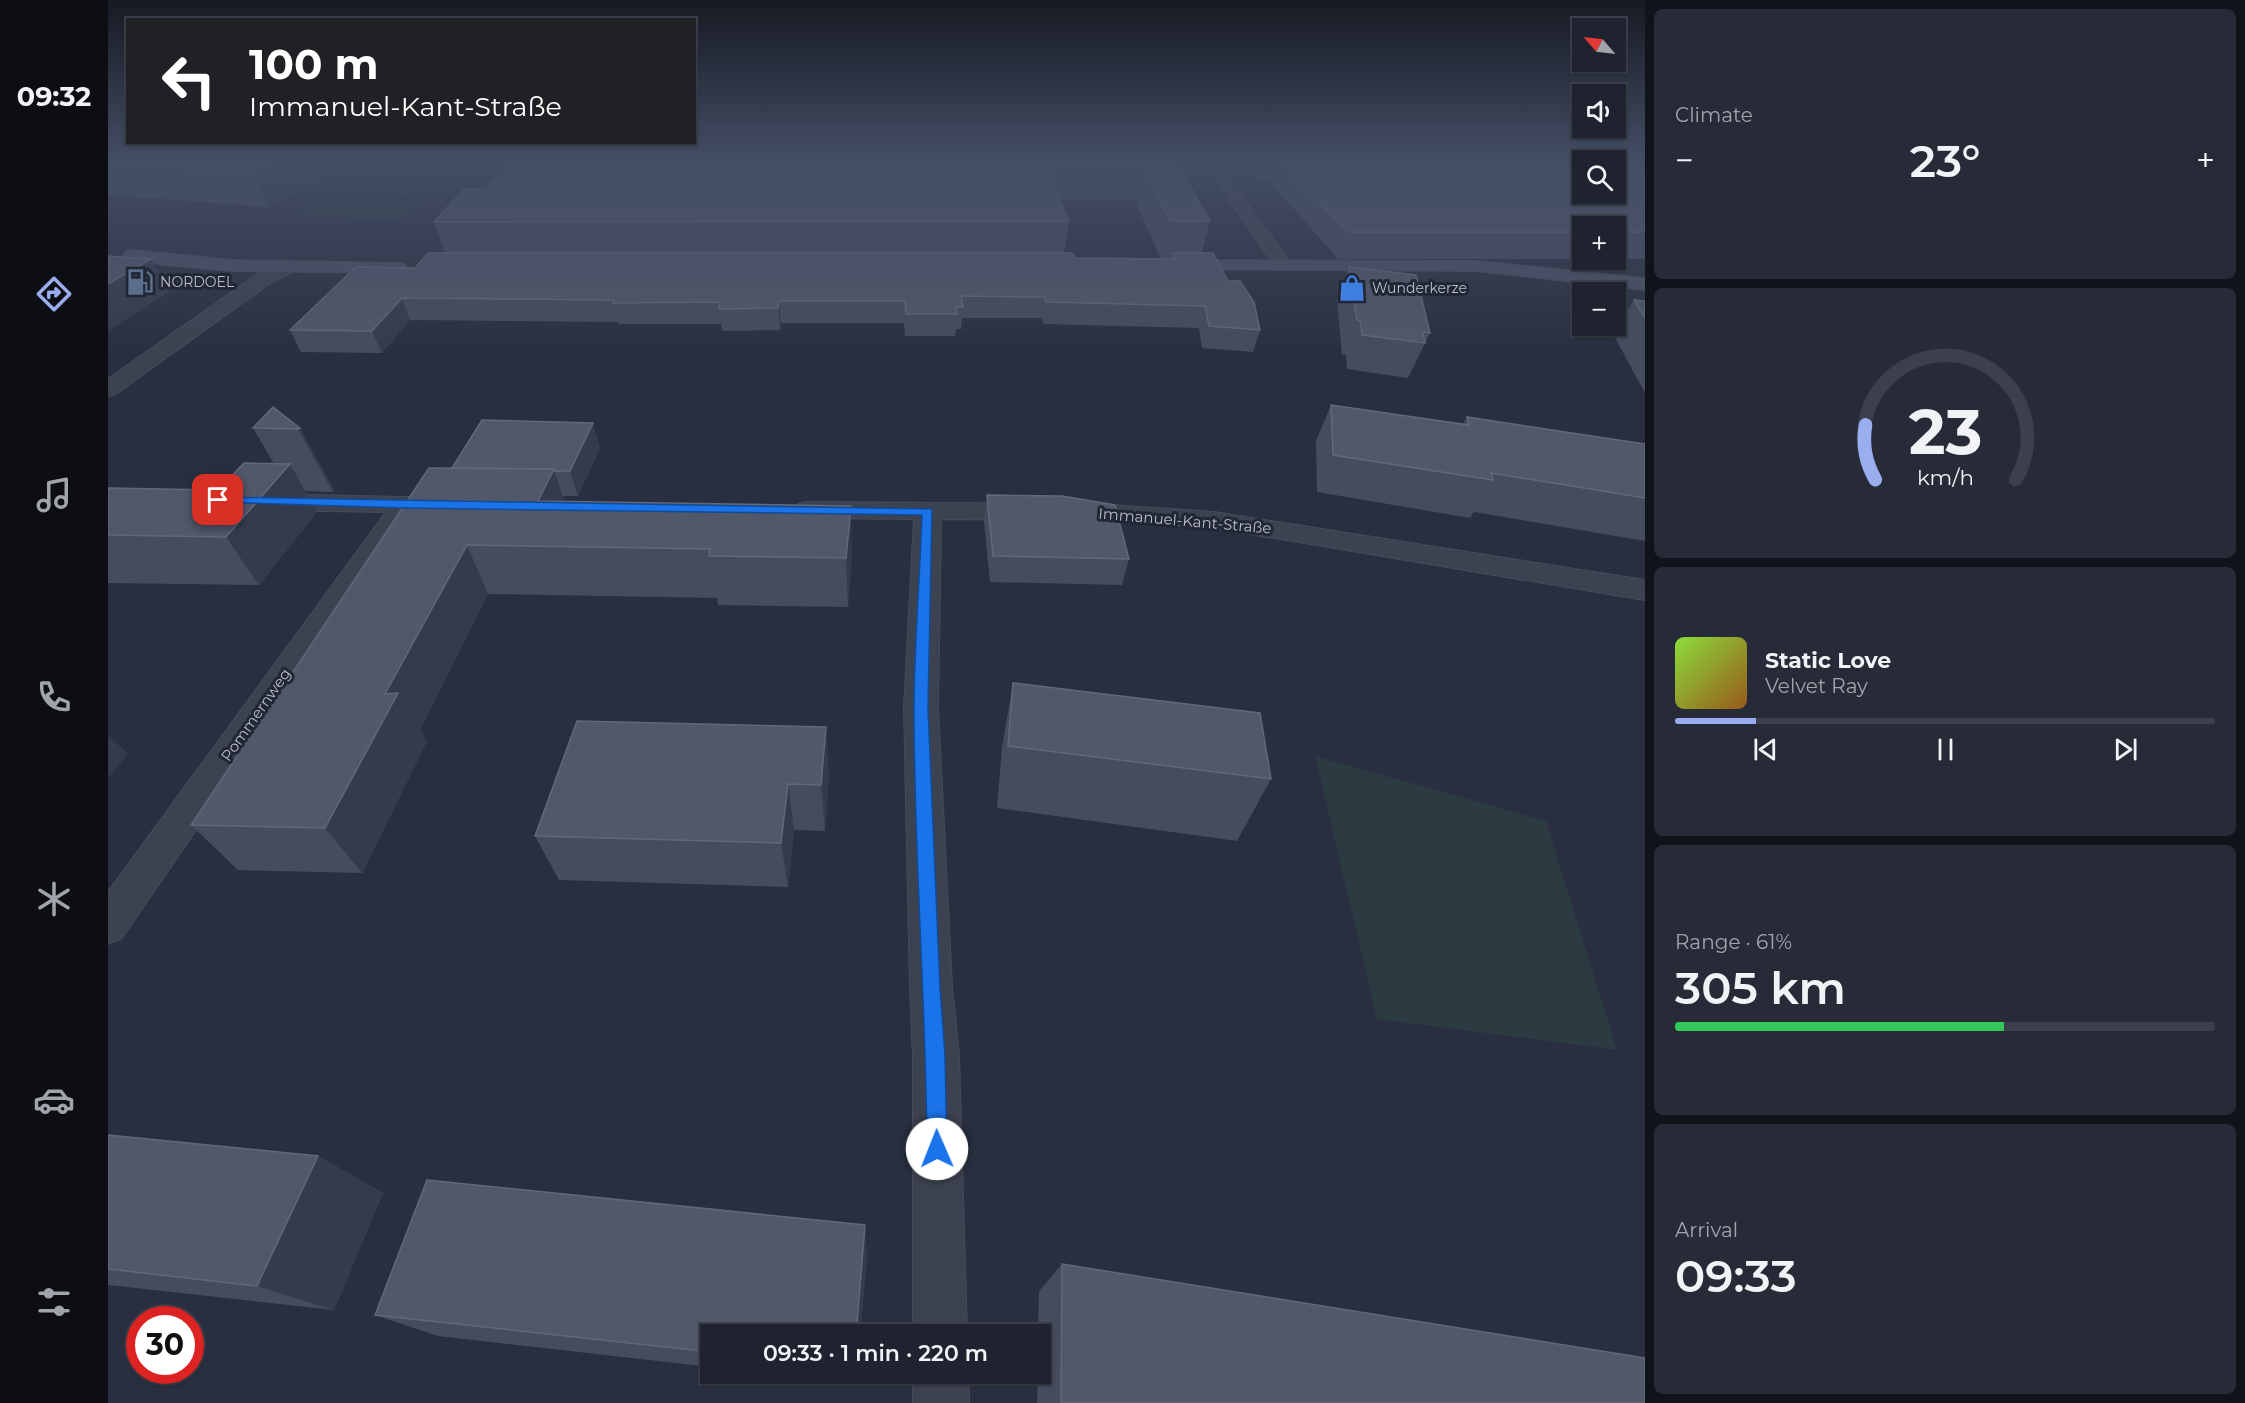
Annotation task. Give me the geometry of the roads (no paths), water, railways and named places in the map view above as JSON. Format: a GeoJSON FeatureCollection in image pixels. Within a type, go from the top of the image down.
{"type":"FeatureCollection","features":[{"type":"Feature","properties":{"kind":"street"},"geometry":{"type":"LineString","coordinates":[[1255,225],[1284,266]]}},
{"type":"Feature","properties":{"kind":"street"},"geometry":{"type":"LineString","coordinates":[[126,255],[200,264],[415,268]]}},
{"type":"Feature","properties":{"kind":"street"},"geometry":{"type":"LineString","coordinates":[[1151,265],[1477,266],[1645,284]]}},
{"type":"Feature","properties":{"kind":"street"},"geometry":{"type":"LineString","coordinates":[[108,390],[263,279],[287,266]]}},
{"type":"Feature","properties":{"kind":"street"},"geometry":{"type":"LineString","coordinates":[[238,501],[476,506]]}},
{"type":"Feature","properties":{"kind":"street","name":"Pommernweg"},"geometry":{"type":"LineString","coordinates":[[108,925],[405,505]]}},
{"type":"Feature","properties":{"kind":"street","name":"Immanuel-Kant-Straße"},"geometry":{"type":"LineString","coordinates":[[785,510],[1097,512],[1214,520],[1645,590]]}},
{"type":"Feature","properties":{"kind":"street"},"geometry":{"type":"LineString","coordinates":[[928,512],[921,708],[931,987],[936,1056],[940,1324]]}},
{"type":"Feature","properties":{"kind":"street"},"geometry":{"type":"LineString","coordinates":[[941,1384],[941,1403]]}},
{"type":"Feature","properties":{"kind":"place","name":"NORDOEL"},"geometry":{"type":"Point","coordinates":[140,282]}},
{"type":"Feature","properties":{"kind":"place","name":"Wunderkerze"},"geometry":{"type":"Point","coordinates":[1352,288]}}]}
